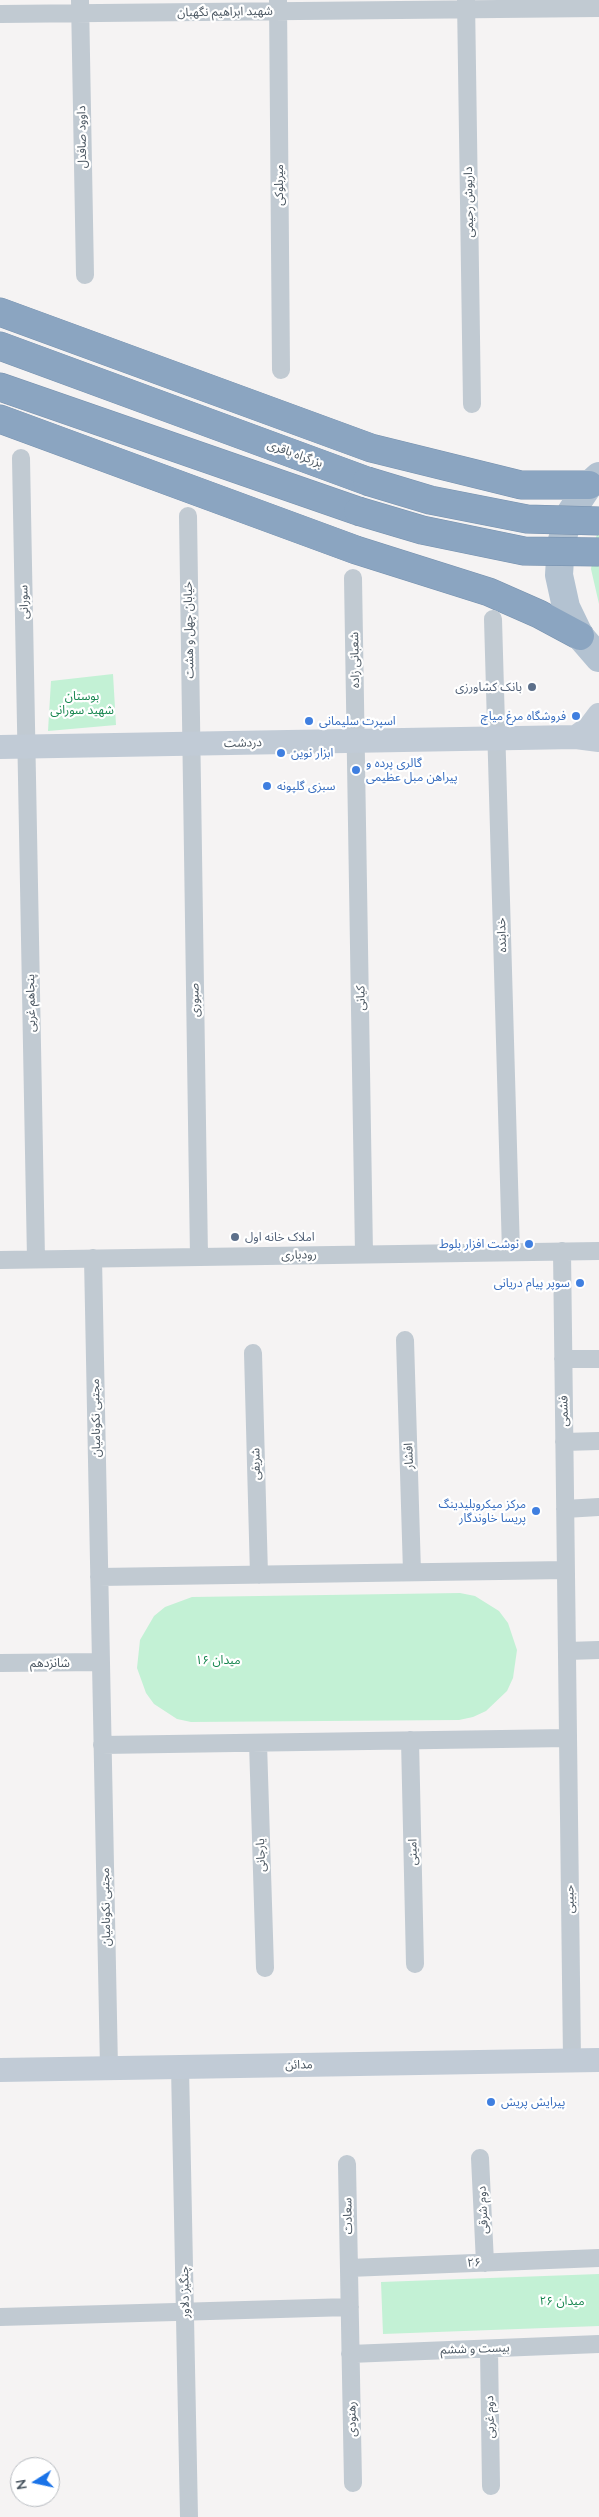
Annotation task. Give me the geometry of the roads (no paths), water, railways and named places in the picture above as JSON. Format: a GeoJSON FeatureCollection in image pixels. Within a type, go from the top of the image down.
{"type":"FeatureCollection","features":[{"type":"Feature","properties":{"kind":"highway"},"geometry":{"type":"LineString","coordinates":[[0,312],[371,448],[521,485],[594,480]]}},
{"type":"Feature","properties":{"kind":"highway","name":"بزرگراه باقری"},"geometry":{"type":"LineString","coordinates":[[0,346],[367,481],[430,500],[527,520],[599,521]]}},
{"type":"Feature","properties":{"kind":"highway"},"geometry":{"type":"LineString","coordinates":[[0,387],[358,511],[422,530],[524,551],[599,552]]}},
{"type":"Feature","properties":{"kind":"highway"},"geometry":{"type":"LineString","coordinates":[[0,419],[356,550],[489,592],[539,614],[580,636]]}},
{"type":"Feature","properties":{"kind":"main road"},"geometry":{"type":"LineString","coordinates":[[594,480],[571,512],[561,543],[559,575],[566,607],[580,636],[599,658]]}},
{"type":"Feature","properties":{"kind":"main road","name":"دردشت"},"geometry":{"type":"LineString","coordinates":[[0,747],[497,738],[588,739],[590,727],[599,715]]}},
{"type":"Feature","properties":{"kind":"main road","name":"مدائن"},"geometry":{"type":"LineString","coordinates":[[0,2070],[599,2060]]}},
{"type":"Feature","properties":{"kind":"street","name":"شهید ابراهیم نگهبان"},"geometry":{"type":"LineString","coordinates":[[0,14],[80,7],[466,5],[599,8]]}},
{"type":"Feature","properties":{"kind":"street","name":"داریوش رحیمی"},"geometry":{"type":"LineString","coordinates":[[466,5],[472,404]]}},
{"type":"Feature","properties":{"kind":"street","name":"میربلوکی"},"geometry":{"type":"LineString","coordinates":[[278,6],[281,370]]}},
{"type":"Feature","properties":{"kind":"street","name":"داوود صافدل"},"geometry":{"type":"LineString","coordinates":[[80,7],[85,275]]}},
{"type":"Feature","properties":{"kind":"street","name":"سورانی"},"geometry":{"type":"LineString","coordinates":[[21,458],[27,746]]}},
{"type":"Feature","properties":{"kind":"street","name":"خیابان چهل و هشت"},"geometry":{"type":"LineString","coordinates":[[188,516],[191,744]]}},
{"type":"Feature","properties":{"kind":"street","name":"شعبانی زاده"},"geometry":{"type":"LineString","coordinates":[[353,578],[356,741]]}},
{"type":"Feature","properties":{"kind":"street","name":"خدابنده"},"geometry":{"type":"LineString","coordinates":[[492,619],[512,1252]]}},
{"type":"Feature","properties":{"kind":"street","name":"کیانی"},"geometry":{"type":"LineString","coordinates":[[356,741],[364,1254]]}},
{"type":"Feature","properties":{"kind":"street","name":"صبوری"},"geometry":{"type":"LineString","coordinates":[[191,744],[199,1257]]}},
{"type":"Feature","properties":{"kind":"street","name":"پنجاهم غربی"},"geometry":{"type":"LineString","coordinates":[[27,746],[36,1259]]}},
{"type":"Feature","properties":{"kind":"street","name":"فشمی"},"geometry":{"type":"LineString","coordinates":[[562,1251],[566,1570]]}},
{"type":"Feature","properties":{"kind":"street","name":"رودباری"},"geometry":{"type":"LineString","coordinates":[[0,1260],[599,1251]]}},
{"type":"Feature","properties":{"kind":"street","name":"مجتبی نکونامیان"},"geometry":{"type":"LineString","coordinates":[[93,1258],[99,1577]]}},
{"type":"Feature","properties":{"kind":"street","name":"افشار"},"geometry":{"type":"LineString","coordinates":[[405,1340],[412,1572]]}},
{"type":"Feature","properties":{"kind":"street","name":"شریفی"},"geometry":{"type":"LineString","coordinates":[[253,1353],[259,1575]]}},
{"type":"Feature","properties":{"kind":"street"},"geometry":{"type":"LineString","coordinates":[[563,1359],[599,1359]]}},
{"type":"Feature","properties":{"kind":"street"},"geometry":{"type":"LineString","coordinates":[[564,1442],[599,1441]]}},
{"type":"Feature","properties":{"kind":"street"},"geometry":{"type":"LineString","coordinates":[[565,1509],[599,1507]]}},
{"type":"Feature","properties":{"kind":"street"},"geometry":{"type":"LineString","coordinates":[[566,1570],[568,1738],[102,1745],[99,1577],[259,1575],[566,1570]]}},
{"type":"Feature","properties":{"kind":"street"},"geometry":{"type":"LineString","coordinates":[[567,1651],[599,1650]]}},
{"type":"Feature","properties":{"kind":"street","name":"شانزدهم"},"geometry":{"type":"LineString","coordinates":[[0,1663],[101,1662]]}},
{"type":"Feature","properties":{"kind":"street","name":"حبیبی"},"geometry":{"type":"LineString","coordinates":[[568,1738],[572,2060]]}},
{"type":"Feature","properties":{"kind":"street","name":"امینی"},"geometry":{"type":"LineString","coordinates":[[410,1740],[415,1964]]}},
{"type":"Feature","properties":{"kind":"street","name":"یارجانی"},"geometry":{"type":"LineString","coordinates":[[258,1742],[265,1968]]}},
{"type":"Feature","properties":{"kind":"street","name":"مجتبی نکونامیان"},"geometry":{"type":"LineString","coordinates":[[102,1745],[109,2068]]}},
{"type":"Feature","properties":{"kind":"street","name":"چنگیز دلاور"},"geometry":{"type":"LineString","coordinates":[[180,2067],[189,2517]]}},
{"type":"Feature","properties":{"kind":"street","name":"دوم شرقی"},"geometry":{"type":"LineString","coordinates":[[480,2158],[485,2262]]}},
{"type":"Feature","properties":{"kind":"street","name":"سعادت"},"geometry":{"type":"LineString","coordinates":[[347,2164],[350,2307]]}},
{"type":"Feature","properties":{"kind":"street","name":"۲۶"},"geometry":{"type":"LineString","coordinates":[[349,2268],[599,2258]]}},
{"type":"Feature","properties":{"kind":"street"},"geometry":{"type":"LineString","coordinates":[[0,2318],[350,2307]]}},
{"type":"Feature","properties":{"kind":"street","name":"رهنودی"},"geometry":{"type":"LineString","coordinates":[[350,2307],[353,2484]]}},
{"type":"Feature","properties":{"kind":"street","name":"بیست و ششم"},"geometry":{"type":"LineString","coordinates":[[350,2354],[599,2344]]}},
{"type":"Feature","properties":{"kind":"street","name":"دوم غربی"},"geometry":{"type":"LineString","coordinates":[[489,2348],[491,2486]]}},
{"type":"Feature","properties":{"kind":"place","name":"بانک کشاورزی"},"geometry":{"type":"Point","coordinates":[532,687]}},
{"type":"Feature","properties":{"kind":"place","name":"فروشگاه مرغ میاچ"},"geometry":{"type":"Point","coordinates":[576,716]}},
{"type":"Feature","properties":{"kind":"place","name":"اسپرت سلیمانی"},"geometry":{"type":"Point","coordinates":[309,721]}},
{"type":"Feature","properties":{"kind":"place","name":"ابزار نوین"},"geometry":{"type":"Point","coordinates":[281,753]}},
{"type":"Feature","properties":{"kind":"place","name":"گالری پرده و پیراهن مبل عظیمی"},"geometry":{"type":"Point","coordinates":[356,770]}},
{"type":"Feature","properties":{"kind":"place","name":"سبزی گلپونه"},"geometry":{"type":"Point","coordinates":[267,786]}},
{"type":"Feature","properties":{"kind":"place","name":"املاک خانه اول"},"geometry":{"type":"Point","coordinates":[235,1237]}},
{"type":"Feature","properties":{"kind":"place","name":"نوشت افزار بلوط"},"geometry":{"type":"Point","coordinates":[529,1244]}},
{"type":"Feature","properties":{"kind":"place","name":"سوپر پیام دریانی"},"geometry":{"type":"Point","coordinates":[580,1283]}},
{"type":"Feature","properties":{"kind":"place","name":"مرکز میکروبلیدینگ پریسا خاوندگار"},"geometry":{"type":"Point","coordinates":[536,1511]}},
{"type":"Feature","properties":{"kind":"place","name":"پیرایش پریش"},"geometry":{"type":"Point","coordinates":[491,2102]}},
{"type":"Feature","properties":{"kind":"park label","name":"بوستان شهید سورانی"},"geometry":{"type":"Point","coordinates":[82,703]}},
{"type":"Feature","properties":{"kind":"park label","name":"میدان ۱۶"},"geometry":{"type":"Point","coordinates":[218,1660]}},
{"type":"Feature","properties":{"kind":"park label","name":"میدان ۲۶"},"geometry":{"type":"Point","coordinates":[562,2301]}}]}
